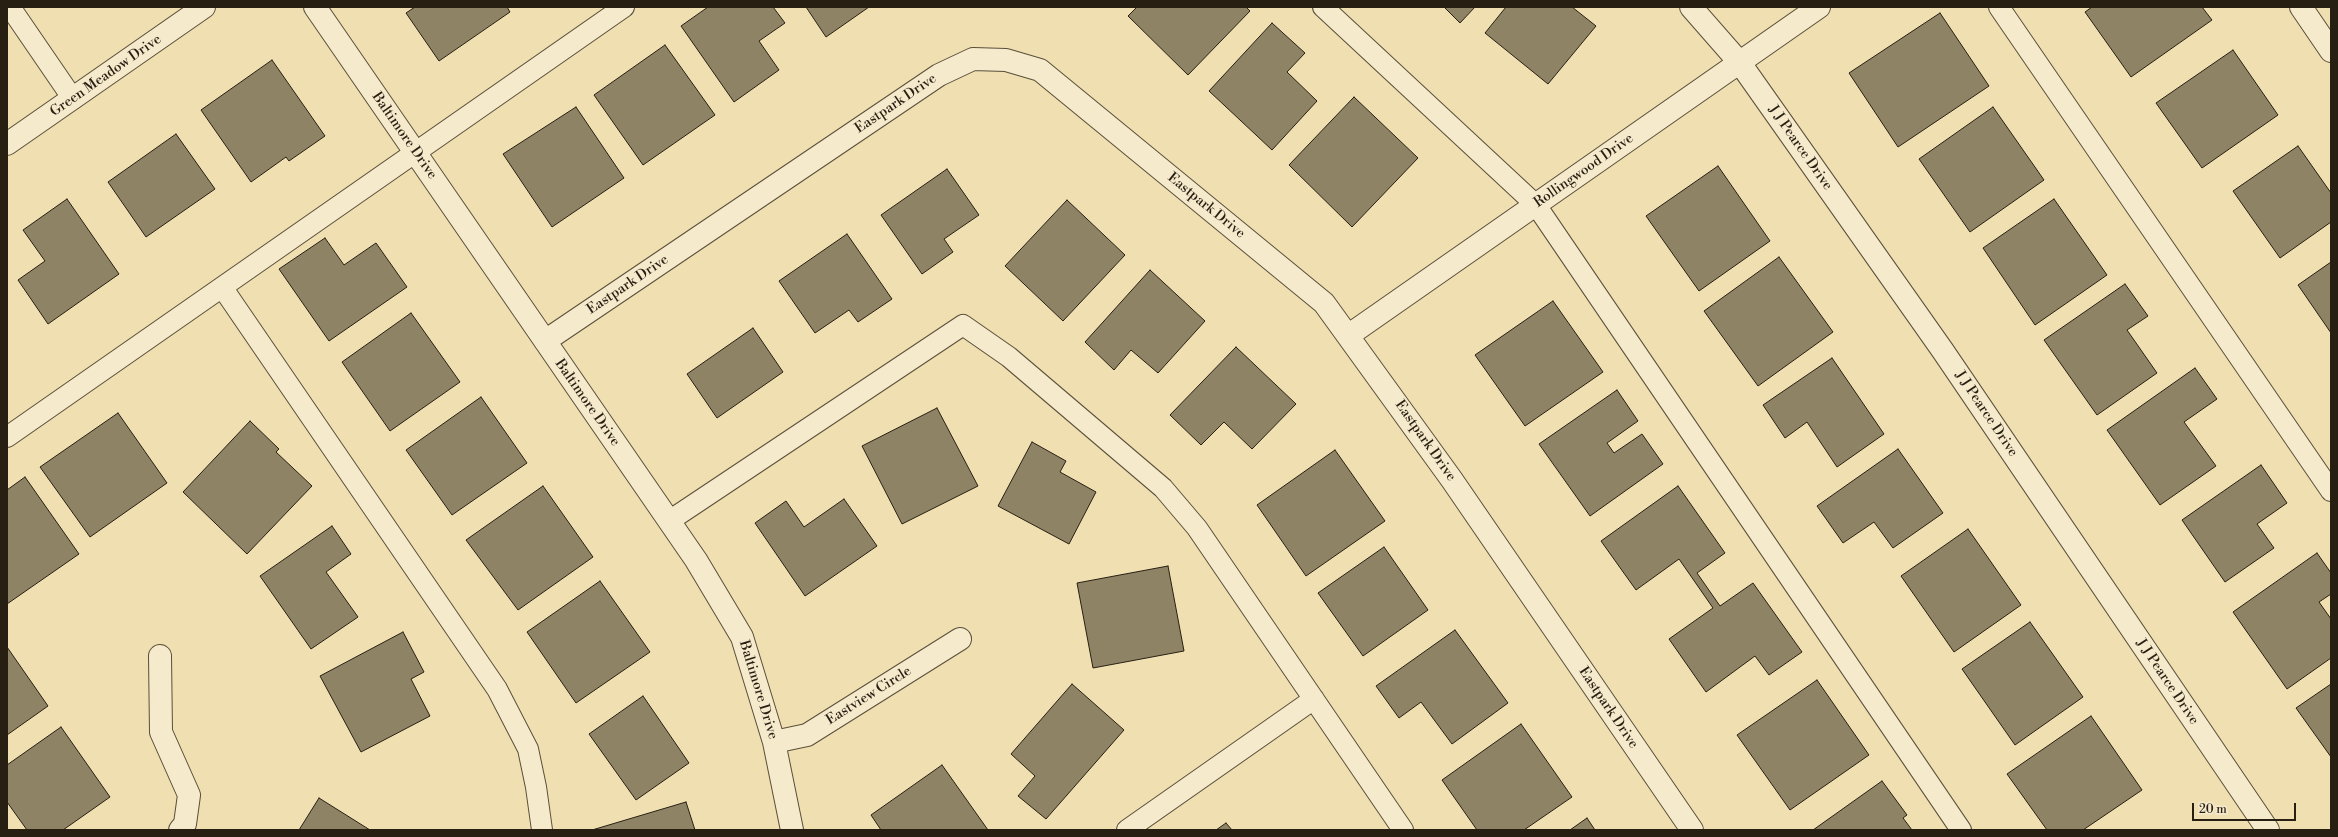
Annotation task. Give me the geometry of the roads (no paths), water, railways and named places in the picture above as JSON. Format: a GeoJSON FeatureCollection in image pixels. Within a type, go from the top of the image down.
{"type":"FeatureCollection","features":[{"type":"Feature","properties":{"kind":"street","name":"Green Meadow Drive"},"geometry":{"type":"LineString","coordinates":[[7,144],[204,7]]}},
{"type":"Feature","properties":{"kind":"street","name":"Baltimore Drive"},"geometry":{"type":"LineString","coordinates":[[315,7],[696,560],[742,636],[774,742],[792,830]]}},
{"type":"Feature","properties":{"kind":"street","name":"J J Pearce Drive"},"geometry":{"type":"LineString","coordinates":[[1691,7],[1740,63],[1943,351],[2268,830]]}},
{"type":"Feature","properties":{"kind":"street","name":"Rollingwood Drive"},"geometry":{"type":"LineString","coordinates":[[1349,335],[1819,7]]}},
{"type":"Feature","properties":{"kind":"street"},"geometry":{"type":"LineString","coordinates":[[2301,7],[2331,51]]}},
{"type":"Feature","properties":{"kind":"street","name":"Eastpark Drive"},"geometry":{"type":"LineString","coordinates":[[545,342],[939,75],[973,59],[1006,60],[1040,70],[1324,303],[1349,335],[1452,480],[1692,830]]}},
{"type":"Feature","properties":{"kind":"street","name":"Eastview Circle"},"geometry":{"type":"LineString","coordinates":[[774,742],[807,735],[960,639]]}},
{"type":"Feature","properties":{"kind":"street"},"geometry":{"type":"LineString","coordinates":[[160,656],[161,732],[189,795],[186,824],[180,830]]}},
{"type":"Feature","properties":{"kind":"lane"},"geometry":{"type":"LineString","coordinates":[[10,7],[72,99]]}},
{"type":"Feature","properties":{"kind":"lane"},"geometry":{"type":"LineString","coordinates":[[7,437],[624,7]]}},
{"type":"Feature","properties":{"kind":"lane"},"geometry":{"type":"LineString","coordinates":[[1323,7],[1536,205],[1961,830]]}},
{"type":"Feature","properties":{"kind":"lane"},"geometry":{"type":"LineString","coordinates":[[1999,7],[2331,491]]}},
{"type":"Feature","properties":{"kind":"lane"},"geometry":{"type":"LineString","coordinates":[[222,287],[497,689],[528,749],[536,787],[542,830]]}},
{"type":"Feature","properties":{"kind":"lane"},"geometry":{"type":"LineString","coordinates":[[669,521],[963,325],[1009,357],[1163,488],[1197,528],[1403,830]]}},
{"type":"Feature","properties":{"kind":"lane"},"geometry":{"type":"LineString","coordinates":[[1127,830],[1314,699]]}}]}
